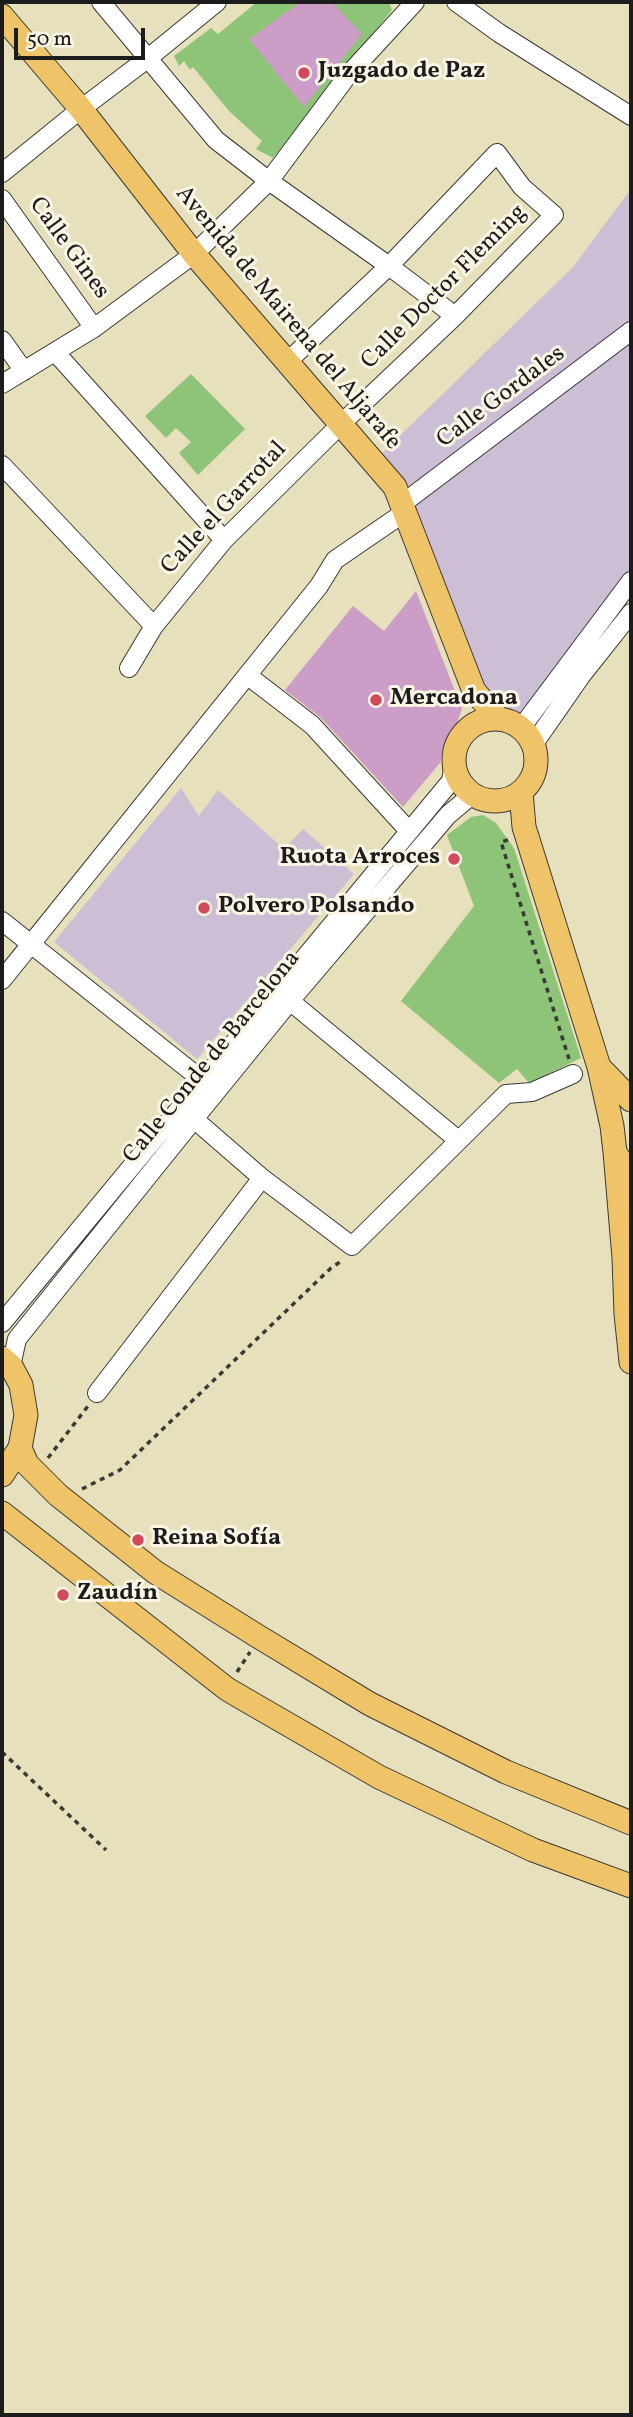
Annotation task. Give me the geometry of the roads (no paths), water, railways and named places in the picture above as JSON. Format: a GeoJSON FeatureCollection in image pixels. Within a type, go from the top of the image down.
{"type":"FeatureCollection","features":[{"type":"Feature","properties":{"kind":"main road","name":"Avenida de Mairena del Aljarafe"},"geometry":{"type":"LineString","coordinates":[[3,21],[81,109],[194,254],[395,486],[474,691]]}},
{"type":"Feature","properties":{"kind":"main road"},"geometry":{"type":"LineString","coordinates":[[474,691],[499,719]]}},
{"type":"Feature","properties":{"kind":"main road"},"geometry":{"type":"LineString","coordinates":[[471,726],[474,691]]}},
{"type":"Feature","properties":{"kind":"main road"},"geometry":{"type":"LineString","coordinates":[[499,719],[511,722],[527,736],[535,766],[531,780],[521,792],[499,801],[485,799],[473,794],[460,782],[454,764],[458,741],[471,726],[484,720],[499,719]]}},
{"type":"Feature","properties":{"kind":"main road"},"geometry":{"type":"LineString","coordinates":[[521,792],[525,831],[599,1067],[612,1126],[624,1258],[625,1314],[631,1362]]}},
{"type":"Feature","properties":{"kind":"main road"},"geometry":{"type":"LineString","coordinates":[[499,801],[525,831]]}},
{"type":"Feature","properties":{"kind":"main road"},"geometry":{"type":"LineString","coordinates":[[599,1067],[631,1100]]}},
{"type":"Feature","properties":{"kind":"main road"},"geometry":{"type":"LineString","coordinates":[[612,1126],[618,1112],[624,1107],[631,1107]]}},
{"type":"Feature","properties":{"kind":"main road"},"geometry":{"type":"LineString","coordinates":[[615,1152],[626,1170],[631,1170]]}},
{"type":"Feature","properties":{"kind":"main road"},"geometry":{"type":"LineString","coordinates":[[624,1258],[631,1232]]}},
{"type":"Feature","properties":{"kind":"main road"},"geometry":{"type":"LineString","coordinates":[[2,1475],[20,1448],[26,1415],[21,1385],[6,1362]]}},
{"type":"Feature","properties":{"kind":"main road"},"geometry":{"type":"LineString","coordinates":[[20,1448],[27,1464],[58,1495],[155,1572],[259,1637],[383,1711],[506,1772],[631,1823]]}},
{"type":"Feature","properties":{"kind":"main road"},"geometry":{"type":"LineString","coordinates":[[2,1513],[227,1689],[379,1777],[533,1850],[631,1886]]}},
{"type":"Feature","properties":{"kind":"street"},"geometry":{"type":"LineString","coordinates":[[101,2],[216,140],[455,316]]}},
{"type":"Feature","properties":{"kind":"street"},"geometry":{"type":"LineString","coordinates":[[2,173],[147,60],[216,2]]}},
{"type":"Feature","properties":{"kind":"street"},"geometry":{"type":"LineString","coordinates":[[2,384],[94,328],[194,254],[269,181],[348,75],[415,2]]}},
{"type":"Feature","properties":{"kind":"street"},"geometry":{"type":"LineString","coordinates":[[456,2],[499,33],[631,116]]}},
{"type":"Feature","properties":{"kind":"street","name":"Calle Doctor Fleming"},"geometry":{"type":"LineString","coordinates":[[341,424],[455,316],[554,215],[522,187],[497,153],[389,266]]}},
{"type":"Feature","properties":{"kind":"street","name":"Calle Gines"},"geometry":{"type":"LineString","coordinates":[[2,199],[94,328]]}},
{"type":"Feature","properties":{"kind":"street"},"geometry":{"type":"LineString","coordinates":[[286,363],[389,266]]}},
{"type":"Feature","properties":{"kind":"street","name":"Calle Gordales"},"geometry":{"type":"LineString","coordinates":[[2,980],[318,586],[335,560],[631,334]]}},
{"type":"Feature","properties":{"kind":"street"},"geometry":{"type":"LineString","coordinates":[[2,340],[24,371]]}},
{"type":"Feature","properties":{"kind":"street"},"geometry":{"type":"LineString","coordinates":[[56,353],[224,540]]}},
{"type":"Feature","properties":{"kind":"street","name":"Calle el Garrotal"},"geometry":{"type":"LineString","coordinates":[[130,668],[155,626],[224,540],[341,424]]}},
{"type":"Feature","properties":{"kind":"street"},"geometry":{"type":"LineString","coordinates":[[2,465],[155,626]]}},
{"type":"Feature","properties":{"kind":"street"},"geometry":{"type":"LineString","coordinates":[[527,736],[631,581]]}},
{"type":"Feature","properties":{"kind":"street"},"geometry":{"type":"LineString","coordinates":[[527,736],[581,676],[631,613]]}},
{"type":"Feature","properties":{"kind":"street"},"geometry":{"type":"LineString","coordinates":[[247,675],[312,725],[409,831]]}},
{"type":"Feature","properties":{"kind":"street","name":"Calle Conde de Barcelona"},"geometry":{"type":"LineString","coordinates":[[2,1323],[451,781],[454,764]]}},
{"type":"Feature","properties":{"kind":"street","name":"Calle Conde de Barcelona"},"geometry":{"type":"LineString","coordinates":[[6,1362],[17,1339],[290,1001],[448,815],[473,794]]}},
{"type":"Feature","properties":{"kind":"street"},"geometry":{"type":"LineString","coordinates":[[2,921],[202,1080]]}},
{"type":"Feature","properties":{"kind":"street"},"geometry":{"type":"LineString","coordinates":[[290,1001],[458,1140]]}},
{"type":"Feature","properties":{"kind":"street"},"geometry":{"type":"LineString","coordinates":[[194,1119],[352,1250],[506,1094],[532,1092],[573,1074]]}},
{"type":"Feature","properties":{"kind":"street"},"geometry":{"type":"LineString","coordinates":[[97,1393],[262,1178]]}},
{"type":"Feature","properties":{"kind":"place","name":"Juzgado de Paz"},"geometry":{"type":"Point","coordinates":[304,73]}},
{"type":"Feature","properties":{"kind":"place","name":"Mercadona"},"geometry":{"type":"Point","coordinates":[376,700]}},
{"type":"Feature","properties":{"kind":"place","name":"Ruota Arroces"},"geometry":{"type":"Point","coordinates":[454,859]}},
{"type":"Feature","properties":{"kind":"place","name":"Polvero Polsando"},"geometry":{"type":"Point","coordinates":[204,908]}},
{"type":"Feature","properties":{"kind":"place","name":"Reina Sofía"},"geometry":{"type":"Point","coordinates":[138,1540]}},
{"type":"Feature","properties":{"kind":"place","name":"Zaudín"},"geometry":{"type":"Point","coordinates":[63,1595]}}]}
